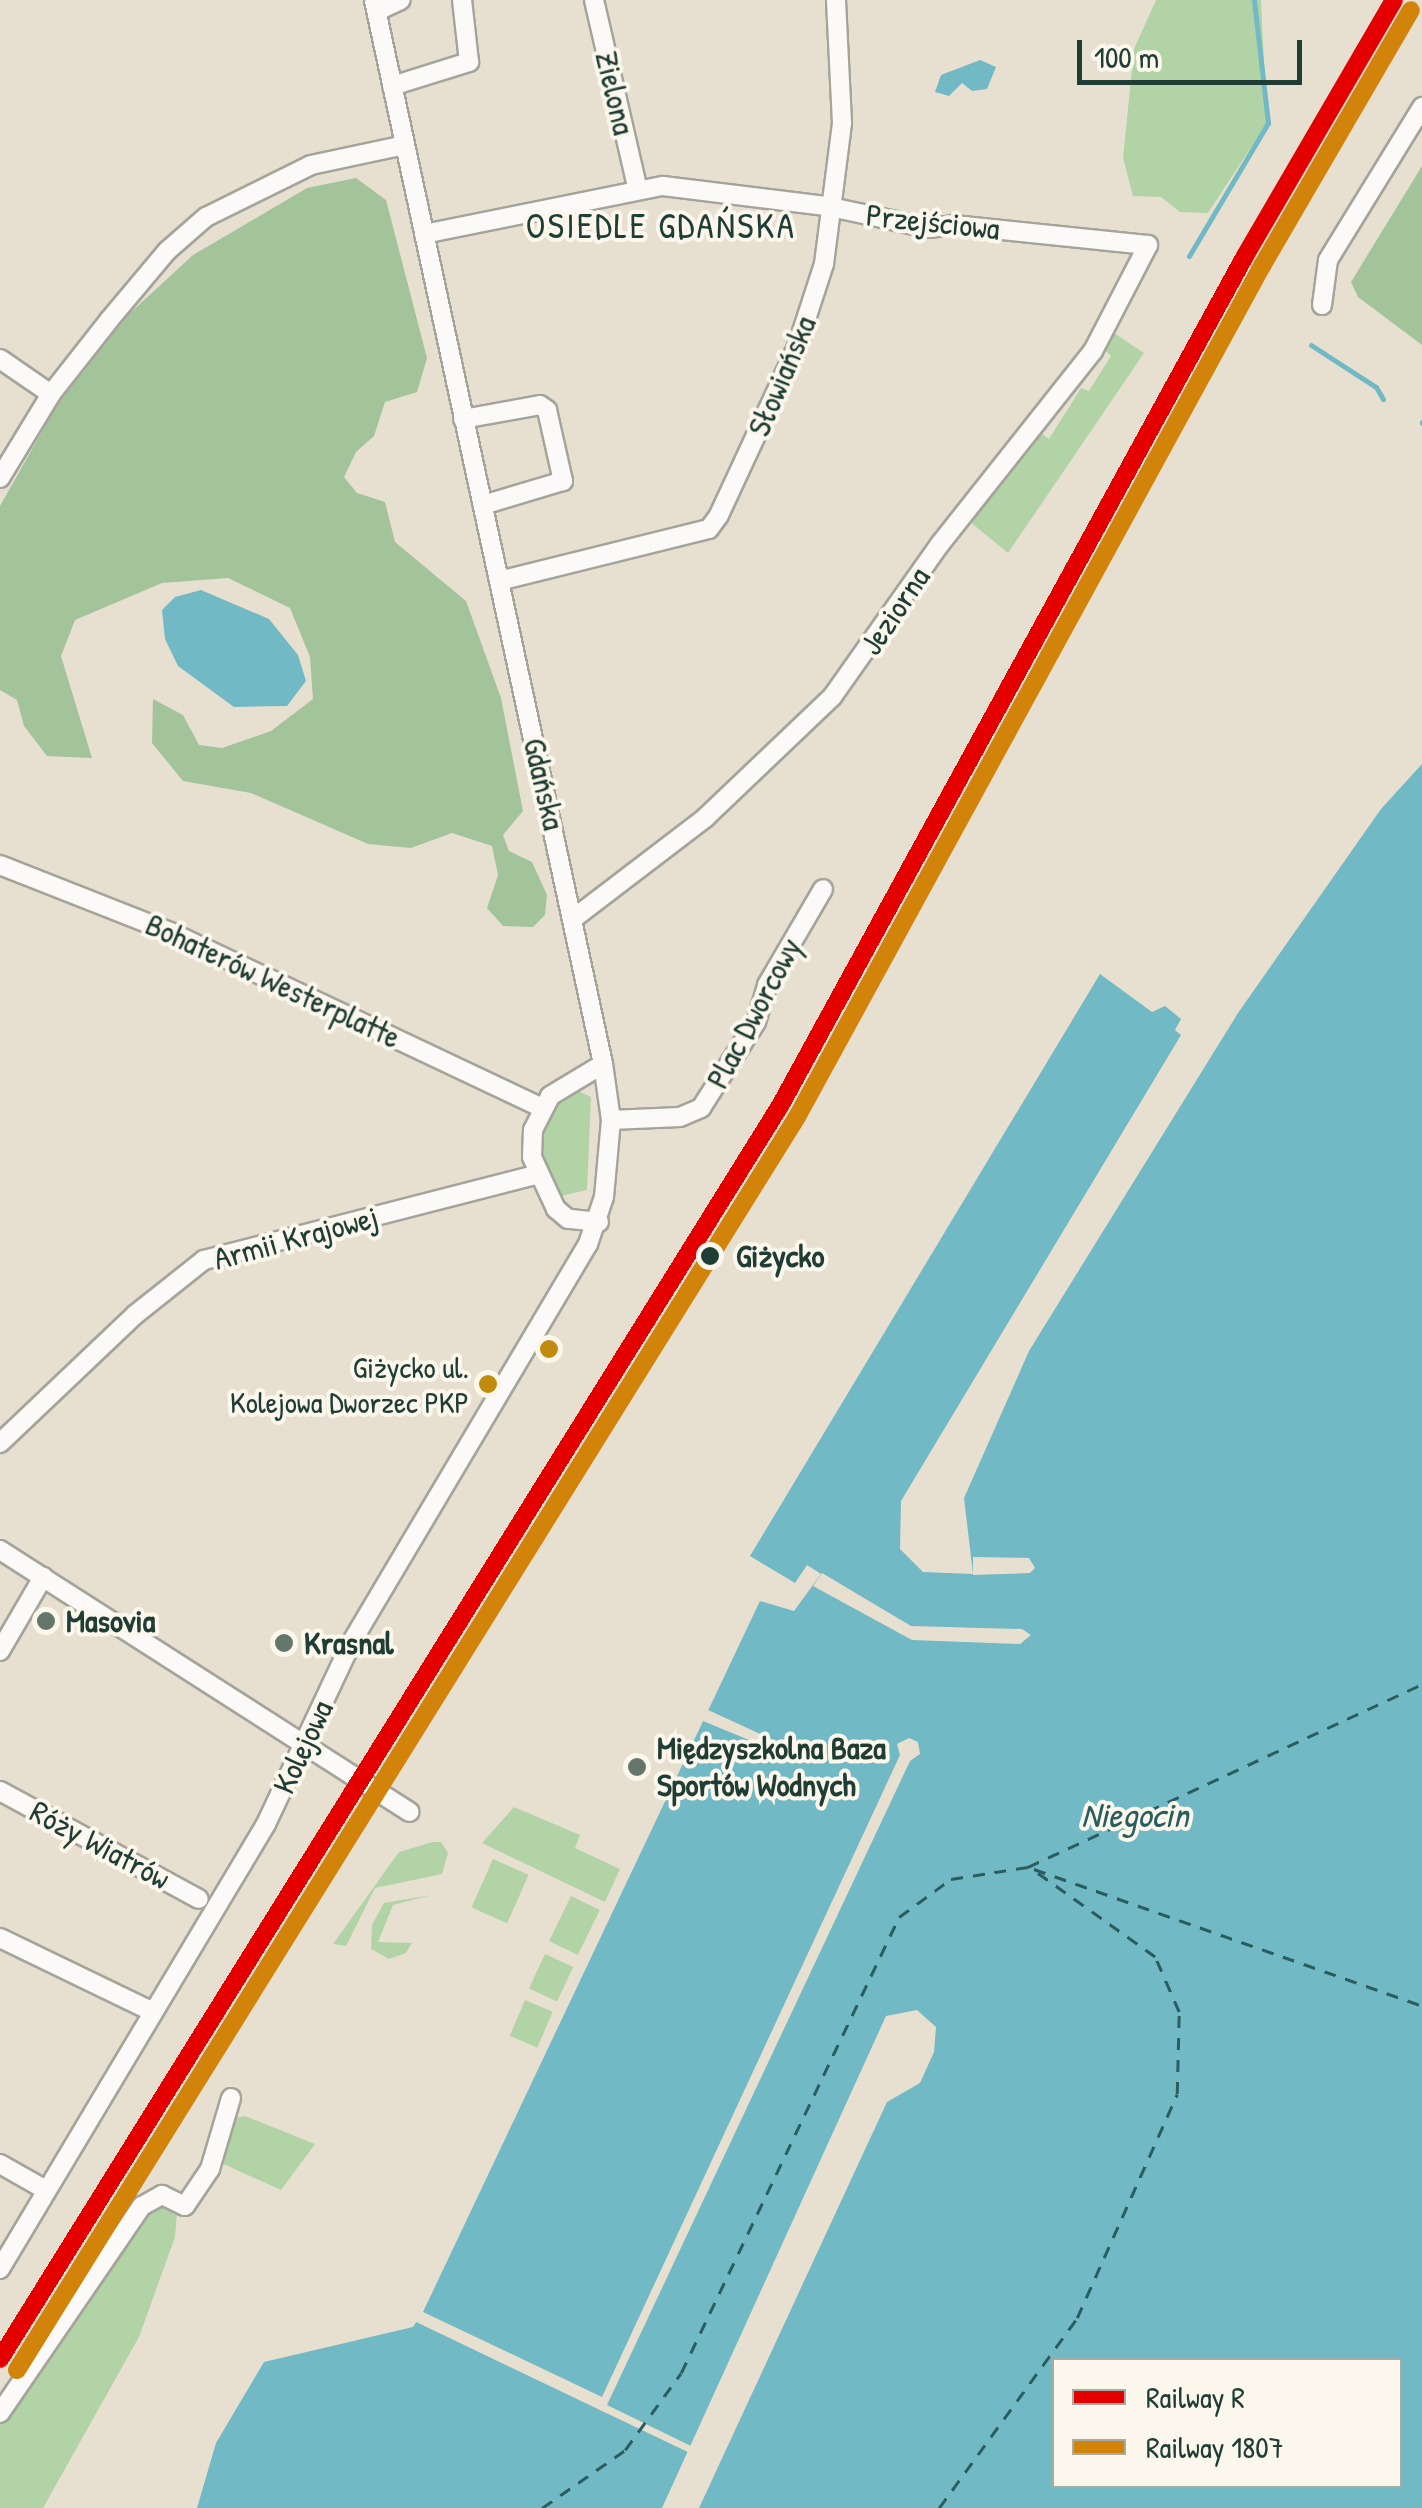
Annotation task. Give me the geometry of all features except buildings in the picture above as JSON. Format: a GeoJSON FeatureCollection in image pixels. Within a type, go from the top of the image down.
{"type":"FeatureCollection","features":[{"type":"Feature","properties":{"kind":"street","name":"Gdańska"},"geometry":{"type":"LineString","coordinates":[[401,0],[376,6],[603,1064]]}},
{"type":"Feature","properties":{"kind":"street"},"geometry":{"type":"LineString","coordinates":[[392,86],[469,62],[462,0]]}},
{"type":"Feature","properties":{"kind":"street","name":"Zielona"},"geometry":{"type":"LineString","coordinates":[[594,0],[637,186]]}},
{"type":"Feature","properties":{"kind":"street","name":"Słowiańska"},"geometry":{"type":"LineString","coordinates":[[499,581],[708,529],[797,347],[818,289],[833,210],[842,123],[836,0]]}},
{"type":"Feature","properties":{"kind":"street"},"geometry":{"type":"LineString","coordinates":[[1322,305],[1328,260],[1422,108]]}},
{"type":"Feature","properties":{"kind":"street"},"geometry":{"type":"LineString","coordinates":[[0,478],[50,394],[167,251],[206,216],[311,165],[405,144]]}},
{"type":"Feature","properties":{"kind":"street","name":"Przejściowa"},"geometry":{"type":"LineString","coordinates":[[424,234],[637,186],[727,192],[928,228],[953,225],[1148,245]]}},
{"type":"Feature","properties":{"kind":"street","name":"Jeziorna"},"geometry":{"type":"LineString","coordinates":[[574,918],[705,818],[832,697],[940,544],[1092,351],[1148,245]]}},
{"type":"Feature","properties":{"kind":"street"},"geometry":{"type":"LineString","coordinates":[[0,359],[50,394]]}},
{"type":"Feature","properties":{"kind":"street"},"geometry":{"type":"LineString","coordinates":[[463,419],[540,405],[551,426],[563,481],[483,505]]}},
{"type":"Feature","properties":{"kind":"street","name":"Bohaterów Westerplatte"},"geometry":{"type":"LineString","coordinates":[[0,865],[170,932],[542,1108]]}},
{"type":"Feature","properties":{"kind":"street","name":"Plac Dworcowy"},"geometry":{"type":"LineString","coordinates":[[610,1120],[680,1118],[701,1108],[756,1022],[768,984],[823,889]]}},
{"type":"Feature","properties":{"kind":"street"},"geometry":{"type":"LineString","coordinates":[[603,1064],[610,1120],[598,1222],[568,1219],[536,1175],[533,1130],[542,1108],[563,1084],[603,1064]]}},
{"type":"Feature","properties":{"kind":"street","name":"Armii Krajowej"},"geometry":{"type":"LineString","coordinates":[[0,1444],[136,1314],[204,1260],[536,1175]]}},
{"type":"Feature","properties":{"kind":"street","name":"Kolejowa"},"geometry":{"type":"LineString","coordinates":[[0,2269],[305,1749],[351,1642],[598,1222]]}},
{"type":"Feature","properties":{"kind":"street"},"geometry":{"type":"LineString","coordinates":[[0,1550],[305,1749],[409,1812]]}},
{"type":"Feature","properties":{"kind":"street"},"geometry":{"type":"LineString","coordinates":[[0,1651],[43,1577]]}},
{"type":"Feature","properties":{"kind":"street","name":"Róży Wiatrów"},"geometry":{"type":"LineString","coordinates":[[0,1791],[199,1899]]}},
{"type":"Feature","properties":{"kind":"street"},"geometry":{"type":"LineString","coordinates":[[0,1938],[153,2012]]}},
{"type":"Feature","properties":{"kind":"street"},"geometry":{"type":"LineString","coordinates":[[0,2413],[142,2206],[162,2195],[185,2206],[210,2169],[231,2098]]}},
{"type":"Feature","properties":{"kind":"street"},"geometry":{"type":"LineString","coordinates":[[0,2164],[46,2190]]}},
{"type":"Feature","properties":{"kind":"green space"},"geometry":{"type":"Polygon","coordinates":[[[1156,0],[1261,0],[1267,123],[1208,213],[1180,212],[1161,197],[1133,196],[1123,158],[1134,49],[1156,0]]]}},
{"type":"Feature","properties":{"kind":"green space"},"geometry":{"type":"Polygon","coordinates":[[[1422,166],[1422,345],[1358,297],[1351,282],[1422,166]]]}},
{"type":"Feature","properties":{"kind":"green space"},"geometry":{"type":"Polygon","coordinates":[[[356,178],[386,200],[427,358],[417,392],[385,402],[374,436],[356,452],[344,477],[357,493],[385,502],[395,542],[466,601],[501,698],[523,811],[503,835],[509,851],[532,862],[547,895],[545,915],[533,927],[503,926],[487,908],[498,875],[492,846],[452,833],[411,848],[368,844],[251,793],[183,781],[152,743],[153,699],[183,715],[199,745],[222,748],[271,731],[313,699],[310,657],[290,608],[228,578],[162,583],[75,620],[61,656],[92,758],[47,756],[24,726],[17,700],[0,690],[0,506],[57,405],[129,314],[193,255],[307,188],[356,178]]]}},
{"type":"Feature","properties":{"kind":"green space"},"geometry":{"type":"Polygon","coordinates":[[[1114,333],[1144,353],[1008,553],[969,521],[1041,433],[1049,439],[1081,388],[1089,391],[1111,356],[1106,351],[1114,333]]]}},
{"type":"Feature","properties":{"kind":"green space"},"geometry":{"type":"Polygon","coordinates":[[[578,1091],[591,1097],[587,1190],[557,1197],[545,1181],[539,1145],[556,1102],[578,1091]]]}},
{"type":"Feature","properties":{"kind":"green space"},"geometry":{"type":"Polygon","coordinates":[[[514,1807],[580,1835],[575,1848],[620,1869],[605,1902],[482,1843],[514,1807]]]}},
{"type":"Feature","properties":{"kind":"green space"},"geometry":{"type":"Polygon","coordinates":[[[441,1842],[448,1853],[442,1874],[375,1888],[346,1946],[333,1944],[399,1852],[441,1842]]]}},
{"type":"Feature","properties":{"kind":"green space"},"geometry":{"type":"Polygon","coordinates":[[[493,1859],[529,1875],[507,1923],[471,1907],[493,1859]]]}},
{"type":"Feature","properties":{"kind":"green space"},"geometry":{"type":"Polygon","coordinates":[[[431,1895],[393,1905],[378,1942],[412,1943],[406,1953],[389,1959],[371,1949],[372,1925],[384,1903],[431,1895]]]}},
{"type":"Feature","properties":{"kind":"green space"},"geometry":{"type":"Polygon","coordinates":[[[571,1896],[600,1910],[578,1955],[549,1941],[571,1896]]]}},
{"type":"Feature","properties":{"kind":"green space"},"geometry":{"type":"Polygon","coordinates":[[[545,1954],[573,1967],[557,2002],[529,1988],[545,1954]]]}},
{"type":"Feature","properties":{"kind":"green space"},"geometry":{"type":"Polygon","coordinates":[[[525,2000],[553,2012],[537,2048],[510,2036],[525,2000]]]}},
{"type":"Feature","properties":{"kind":"green space"},"geometry":{"type":"Polygon","coordinates":[[[245,2116],[315,2144],[281,2190],[219,2162],[235,2118],[245,2116]]]}},
{"type":"Feature","properties":{"kind":"green space"},"geometry":{"type":"Polygon","coordinates":[[[163,2202],[177,2212],[175,2237],[139,2337],[43,2508],[0,2508],[0,2417],[139,2216],[163,2202]]]}},
{"type":"Feature","properties":{"kind":"water"},"geometry":{"type":"Polygon","coordinates":[[[980,60],[996,67],[987,89],[972,91],[962,83],[949,96],[935,92],[941,75],[980,60]]]}},
{"type":"Feature","properties":{"kind":"water"},"geometry":{"type":"Polygon","coordinates":[[[201,590],[269,619],[298,655],[306,681],[287,706],[234,707],[178,666],[165,639],[162,610],[175,597],[201,590]]]}},
{"type":"Feature","properties":{"kind":"water","name":"Niegocin"},"geometry":{"type":"Polygon","coordinates":[[[1422,764],[1422,2508],[699,2508],[887,2102],[920,2083],[934,2052],[936,2027],[917,2010],[886,2016],[662,2508],[197,2508],[216,2443],[264,2362],[413,2327],[423,2312],[760,1601],[794,1611],[821,1574],[807,1565],[795,1583],[750,1556],[1100,974],[1152,1012],[1165,1006],[1181,1019],[1175,1030],[1181,1035],[901,1501],[900,1549],[923,1572],[973,1574],[964,1498],[1029,1351],[1238,1013],[1381,809],[1422,764]]]}},
{"type":"Feature","properties":{"kind":"pier"},"geometry":{"type":"Polygon","coordinates":[[[973,1557],[1029,1558],[1035,1568],[1030,1573],[973,1575],[973,1557]]]}},
{"type":"Feature","properties":{"kind":"pier"},"geometry":{"type":"Polygon","coordinates":[[[822,1573],[911,1626],[1022,1629],[1031,1635],[1020,1644],[912,1640],[813,1586],[822,1573]]]}},
{"type":"Feature","properties":{"kind":"pier"},"geometry":{"type":"Polygon","coordinates":[[[708,1710],[795,1750],[797,1760],[703,1721],[708,1710]]]}},
{"type":"Feature","properties":{"kind":"pier"},"geometry":{"type":"Polygon","coordinates":[[[909,1738],[918,1742],[920,1754],[910,1761],[607,2405],[695,2448],[692,2454],[412,2320],[423,2312],[602,2397],[900,1755],[897,1744],[909,1738]]]}},
{"type":"Feature","properties":{"kind":"waterway"},"geometry":{"type":"LineString","coordinates":[[1189,256],[1268,123],[1254,0]]}},
{"type":"Feature","properties":{"kind":"waterway"},"geometry":{"type":"LineString","coordinates":[[1311,345],[1376,387],[1383,399]]}},
{"type":"Feature","properties":{"kind":"ferry route"},"geometry":{"type":"LineString","coordinates":[[542,2508],[625,2450],[681,2373],[899,1917],[951,1879],[1028,1867],[1422,1684]]}},
{"type":"Feature","properties":{"kind":"ferry route"},"geometry":{"type":"LineString","coordinates":[[939,2508],[1077,2318],[1177,2094],[1179,2012],[1155,1957],[1029,1867]]}},
{"type":"Feature","properties":{"kind":"ferry route"},"geometry":{"type":"LineString","coordinates":[[1034,1869],[1422,2006]]}},
{"type":"Feature","properties":{"kind":"rail line","name":"R"},"geometry":{"type":"LineString","coordinates":[[0,2359],[780,1106],[1245,256],[1394,0]]}},
{"type":"Feature","properties":{"kind":"rail line","name":"1807"},"geometry":{"type":"LineString","coordinates":[[17,2370],[797,1117],[1262,266],[1411,10]]}},
{"type":"Feature","properties":{"kind":"place","name":"Giżycko"},"geometry":{"type":"Point","coordinates":[710,1256]}},
{"type":"Feature","properties":{"kind":"place","name":"Giżycko ul. Kolejowa Dworzec PKP"},"geometry":{"type":"Point","coordinates":[488,1384]}},
{"type":"Feature","properties":{"kind":"place","name":"Masovia"},"geometry":{"type":"Point","coordinates":[46,1621]}},
{"type":"Feature","properties":{"kind":"place","name":"Krasnal"},"geometry":{"type":"Point","coordinates":[284,1643]}},
{"type":"Feature","properties":{"kind":"place","name":"Międzyszkolna Baza Sportów Wodnych"},"geometry":{"type":"Point","coordinates":[637,1767]}},
{"type":"Feature","properties":{"kind":"district","name":"OSIEDLE GDAŃSKA"},"geometry":{"type":"Point","coordinates":[661,226]}}]}
